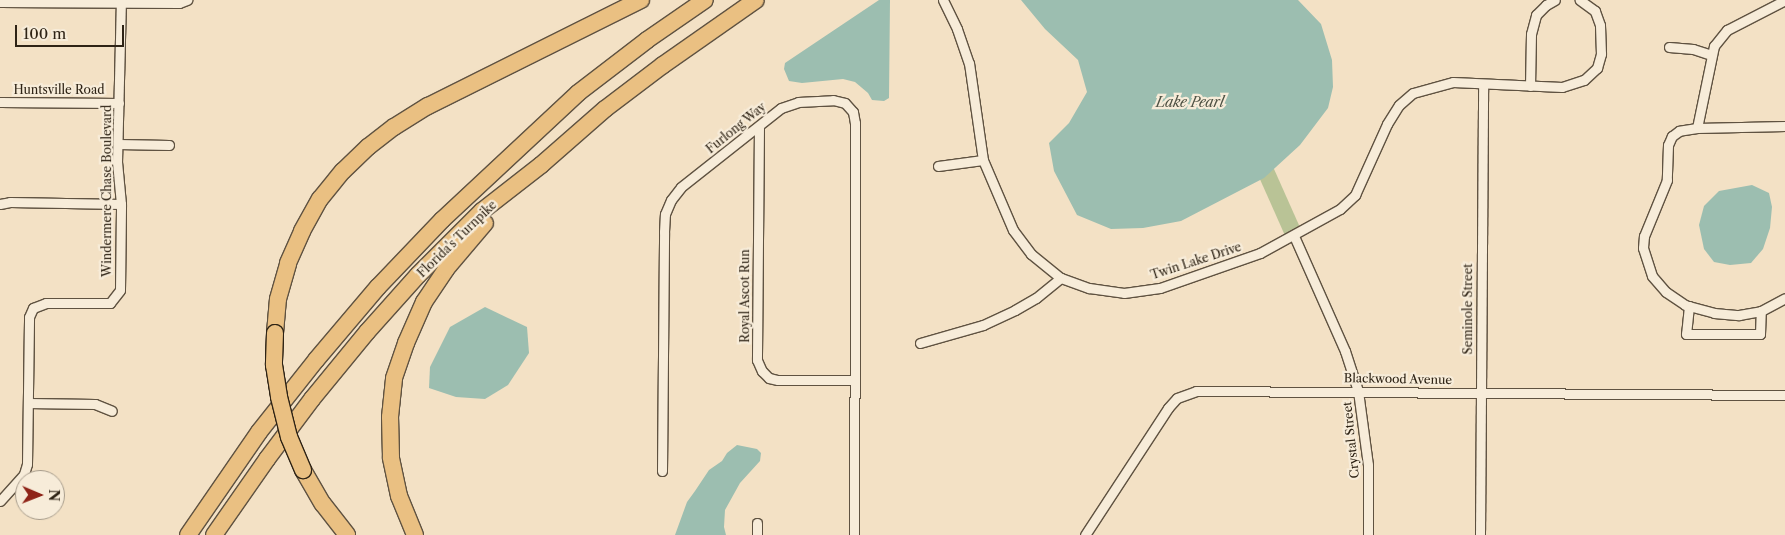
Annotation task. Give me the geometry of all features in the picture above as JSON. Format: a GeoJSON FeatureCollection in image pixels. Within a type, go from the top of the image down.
{"type":"FeatureCollection","features":[{"type":"Feature","properties":{"kind":"highway"},"geometry":{"type":"LineString","coordinates":[[347,535],[323,504],[303,470],[289,437],[279,397],[274,365],[275,333],[280,290],[288,263],[302,230],[332,185],[368,147],[394,127],[428,106],[640,0]]}},
{"type":"Feature","properties":{"kind":"highway","name":"Florida's Turnpike"},"geometry":{"type":"LineString","coordinates":[[188,535],[259,432],[316,360],[378,287],[442,220],[578,93],[647,40],[705,0]]}},
{"type":"Feature","properties":{"kind":"highway","name":"Florida's Turnpike"},"geometry":{"type":"LineString","coordinates":[[214,535],[312,399],[374,324],[418,275],[482,211],[541,165],[605,109],[663,65],[756,0]]}},
{"type":"Feature","properties":{"kind":"highway"},"geometry":{"type":"LineString","coordinates":[[415,535],[399,496],[391,457],[390,418],[394,378],[406,343],[424,302],[446,270],[472,238],[541,165]]}},
{"type":"Feature","properties":{"kind":"street"},"geometry":{"type":"LineString","coordinates":[[0,2],[179,3],[187,0]]}},
{"type":"Feature","properties":{"kind":"street","name":"Twin Lake Drive"},"geometry":{"type":"LineString","coordinates":[[943,0],[957,29],[969,63],[983,160],[1013,230],[1031,254],[1061,278],[1089,288],[1124,293],[1160,288],[1260,253],[1340,209],[1355,195],[1387,124],[1398,105],[1414,93],[1453,82],[1562,87],[1584,80],[1597,68],[1601,54],[1600,25],[1595,11],[1580,0]]}},
{"type":"Feature","properties":{"kind":"street"},"geometry":{"type":"LineString","coordinates":[[1530,86],[1531,34],[1536,15],[1546,5],[1555,0]]}},
{"type":"Feature","properties":{"kind":"street"},"geometry":{"type":"LineString","coordinates":[[1697,128],[1714,46],[1727,30],[1785,0]]}},
{"type":"Feature","properties":{"kind":"street","name":"Windermere Chase Boulevard"},"geometry":{"type":"LineString","coordinates":[[0,501],[24,474],[27,464],[28,317],[33,308],[46,303],[110,304],[120,290],[121,204],[118,103],[121,2]]}},
{"type":"Feature","properties":{"kind":"street"},"geometry":{"type":"LineString","coordinates":[[1669,47],[1693,49],[1712,55]]}},
{"type":"Feature","properties":{"kind":"street","name":"Seminole Street"},"geometry":{"type":"LineString","coordinates":[[1480,535],[1483,84]]}},
{"type":"Feature","properties":{"kind":"street","name":"Furlong Way"},"geometry":{"type":"LineString","coordinates":[[662,471],[665,214],[671,200],[681,188],[781,108],[798,102],[833,100],[844,103],[853,112],[855,123],[854,535]]}},
{"type":"Feature","properties":{"kind":"street","name":"Huntsville Road"},"geometry":{"type":"LineString","coordinates":[[0,102],[118,103]]}},
{"type":"Feature","properties":{"kind":"street","name":"Royal Ascot Run"},"geometry":{"type":"LineString","coordinates":[[759,126],[757,360],[762,371],[769,378],[778,380],[854,380]]}},
{"type":"Feature","properties":{"kind":"street"},"geometry":{"type":"LineString","coordinates":[[1783,301],[1761,311],[1740,314],[1714,313],[1689,306],[1666,292],[1652,276],[1643,248],[1644,236],[1667,180],[1668,145],[1672,136],[1679,131],[1697,128],[1785,126]]}},
{"type":"Feature","properties":{"kind":"street"},"geometry":{"type":"LineString","coordinates":[[118,144],[169,145]]}},
{"type":"Feature","properties":{"kind":"street"},"geometry":{"type":"LineString","coordinates":[[938,166],[983,160]]}},
{"type":"Feature","properties":{"kind":"street"},"geometry":{"type":"LineString","coordinates":[[0,204],[10,202],[121,204]]}},
{"type":"Feature","properties":{"kind":"street","name":"Crystal Street"},"geometry":{"type":"LineString","coordinates":[[1294,236],[1345,351],[1358,391],[1368,465],[1368,535]]}},
{"type":"Feature","properties":{"kind":"street"},"geometry":{"type":"LineString","coordinates":[[920,343],[983,325],[1036,298],[1061,278]]}},
{"type":"Feature","properties":{"kind":"street"},"geometry":{"type":"LineString","coordinates":[[1689,306],[1686,334],[1760,334],[1761,311]]}},
{"type":"Feature","properties":{"kind":"street","name":"Blackwood Avenue"},"geometry":{"type":"LineString","coordinates":[[1085,535],[1178,398],[1196,391],[1785,395]]}},
{"type":"Feature","properties":{"kind":"street"},"geometry":{"type":"LineString","coordinates":[[28,403],[95,404],[112,411]]}},
{"type":"Feature","properties":{"kind":"street"},"geometry":{"type":"LineString","coordinates":[[757,523],[757,535]]}},
{"type":"Feature","properties":{"kind":"shaded area"},"geometry":{"type":"Polygon","coordinates":[[[1266,151],[1300,228],[1285,235],[1250,158],[1266,151]]]}},
{"type":"Feature","properties":{"kind":"water"},"geometry":{"type":"Polygon","coordinates":[[[879,0],[890,0],[889,98],[884,101],[872,100],[868,93],[855,82],[843,79],[802,83],[789,81],[784,69],[785,63],[879,0]]]}},
{"type":"Feature","properties":{"kind":"water","name":"Lake Pearl"},"geometry":{"type":"Polygon","coordinates":[[[1021,0],[1298,0],[1321,24],[1332,60],[1333,87],[1328,108],[1300,145],[1264,178],[1181,221],[1143,228],[1111,229],[1077,215],[1054,171],[1049,143],[1069,123],[1087,92],[1078,60],[1045,29],[1021,0]]]}},
{"type":"Feature","properties":{"kind":"water"},"geometry":{"type":"Polygon","coordinates":[[[1752,185],[1769,193],[1772,207],[1770,228],[1763,249],[1751,263],[1730,265],[1714,262],[1704,249],[1699,225],[1704,206],[1719,191],[1752,185]]]}},
{"type":"Feature","properties":{"kind":"water"},"geometry":{"type":"Polygon","coordinates":[[[485,307],[527,327],[529,353],[508,385],[485,399],[456,397],[429,388],[430,367],[450,327],[485,307]]]}},
{"type":"Feature","properties":{"kind":"water"},"geometry":{"type":"Polygon","coordinates":[[[737,445],[757,449],[761,453],[760,461],[740,483],[725,510],[724,527],[726,535],[675,535],[687,502],[709,470],[722,461],[727,453],[737,445]]]}}]}
